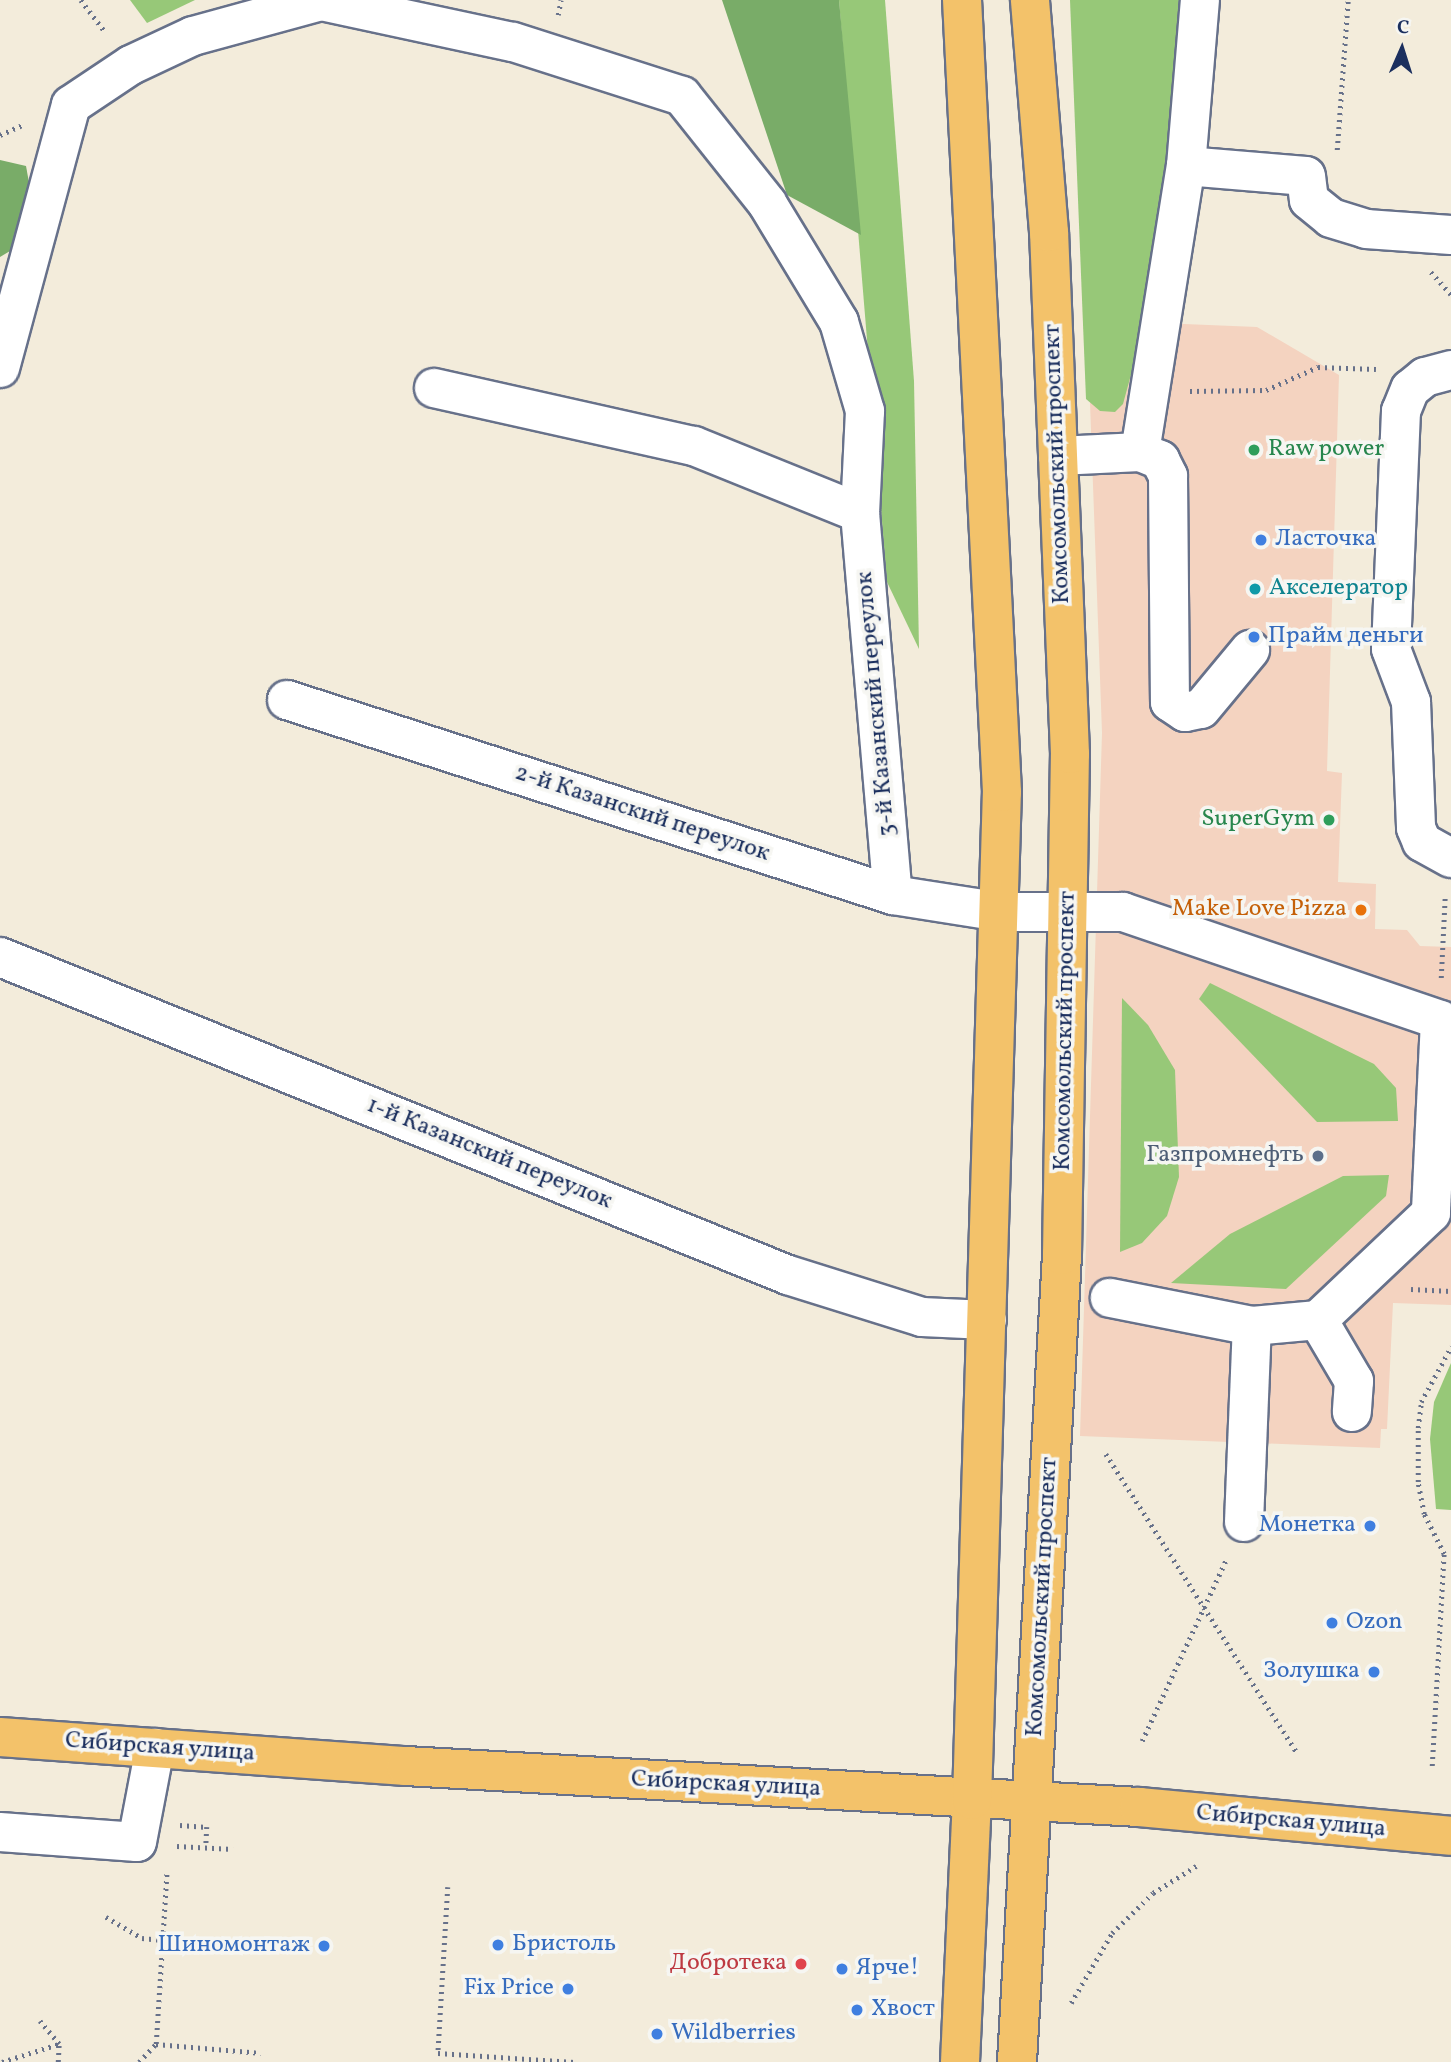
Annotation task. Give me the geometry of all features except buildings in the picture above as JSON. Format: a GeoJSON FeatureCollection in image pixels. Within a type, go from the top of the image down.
{"type":"FeatureCollection","features":[{"type":"Feature","properties":{"kind":"main road"},"geometry":{"type":"LineString","coordinates":[[960,2062],[972,1800],[1001,912],[1001,765],[962,0]]}},
{"type":"Feature","properties":{"kind":"main road","name":"Комсомольский проспект"},"geometry":{"type":"LineString","coordinates":[[1017,2062],[1062,1255],[1070,754],[1049,232],[1030,0]]}},
{"type":"Feature","properties":{"kind":"main road","name":"Сибирская улица"},"geometry":{"type":"LineString","coordinates":[[0,1737],[972,1800],[1139,1807],[1451,1836]]}},
{"type":"Feature","properties":{"kind":"street"},"geometry":{"type":"LineString","coordinates":[[1140,452],[1153,391],[1186,166],[1200,0]]}},
{"type":"Feature","properties":{"kind":"street","name":"3-й Казанский переулок"},"geometry":{"type":"LineString","coordinates":[[0,368],[71,105],[131,65],[192,36],[321,1],[513,42],[682,96],[768,202],[839,322],[865,411],[860,513],[893,895]]}},
{"type":"Feature","properties":{"kind":"street"},"geometry":{"type":"LineString","coordinates":[[1186,166],[1306,176],[1309,200],[1331,218],[1366,229],[1451,235]]}},
{"type":"Feature","properties":{"kind":"street"},"geometry":{"type":"LineString","coordinates":[[1451,370],[1425,377],[1410,388],[1398,429],[1391,649],[1411,702],[1416,828],[1422,842],[1451,858]]}},
{"type":"Feature","properties":{"kind":"street"},"geometry":{"type":"LineString","coordinates":[[434,388],[694,446],[860,513]]}},
{"type":"Feature","properties":{"kind":"street"},"geometry":{"type":"LineString","coordinates":[[1058,456],[1140,452],[1160,460],[1170,491],[1170,702],[1185,712],[1201,709],[1251,650]]}},
{"type":"Feature","properties":{"kind":"street","name":"2-й Казанский переулок"},"geometry":{"type":"LineString","coordinates":[[287,700],[893,895],[1001,912],[1123,912],[1440,1020],[1431,1213],[1318,1320]]}},
{"type":"Feature","properties":{"kind":"street","name":"1-й Казанский переулок"},"geometry":{"type":"LineString","coordinates":[[0,957],[788,1275],[922,1317],[987,1320]]}},
{"type":"Feature","properties":{"kind":"street"},"geometry":{"type":"LineString","coordinates":[[1110,1298],[1252,1326],[1318,1320],[1354,1381],[1352,1412]]}},
{"type":"Feature","properties":{"kind":"street"},"geometry":{"type":"LineString","coordinates":[[1244,1522],[1252,1326]]}},
{"type":"Feature","properties":{"kind":"street"},"geometry":{"type":"LineString","coordinates":[[0,1832],[137,1842],[155,1748]]}},
{"type":"Feature","properties":{"kind":"path"},"geometry":{"type":"LineString","coordinates":[[1336,162],[1348,0]]}},
{"type":"Feature","properties":{"kind":"path"},"geometry":{"type":"LineString","coordinates":[[1153,391],[1266,390],[1318,367],[1379,369],[1410,388]]}},
{"type":"Feature","properties":{"kind":"path"},"geometry":{"type":"LineString","coordinates":[[1441,971],[1443,938]]}},
{"type":"Feature","properties":{"kind":"path"},"geometry":{"type":"LineString","coordinates":[[1440,1290],[1451,1291]]}},
{"type":"Feature","properties":{"kind":"path"},"geometry":{"type":"LineString","coordinates":[[1432,1766],[1444,1554],[1424,1514],[1418,1482],[1418,1428],[1422,1402],[1451,1347]]}},
{"type":"Feature","properties":{"kind":"path"},"geometry":{"type":"LineString","coordinates":[[1106,1454],[1297,1753]]}},
{"type":"Feature","properties":{"kind":"path"},"geometry":{"type":"LineString","coordinates":[[1142,1741],[1244,1522]]}},
{"type":"Feature","properties":{"kind":"path"},"geometry":{"type":"LineString","coordinates":[[206,1847],[207,1827]]}},
{"type":"Feature","properties":{"kind":"path"},"geometry":{"type":"LineString","coordinates":[[169,1846],[233,1849]]}},
{"type":"Feature","properties":{"kind":"path"},"geometry":{"type":"LineString","coordinates":[[139,2062],[156,2044],[168,1859]]}},
{"type":"Feature","properties":{"kind":"path"},"geometry":{"type":"LineString","coordinates":[[1071,2003],[1112,1933],[1153,1893],[1196,1866]]}},
{"type":"Feature","properties":{"kind":"path"},"geometry":{"type":"LineString","coordinates":[[448,1887],[438,2053],[575,2062]]}},
{"type":"Feature","properties":{"kind":"path"},"geometry":{"type":"LineString","coordinates":[[106,1917],[142,1938],[163,1940]]}},
{"type":"Feature","properties":{"kind":"path"},"geometry":{"type":"LineString","coordinates":[[40,2021],[59,2044],[58,2062]]}},
{"type":"Feature","properties":{"kind":"path"},"geometry":{"type":"LineString","coordinates":[[2,2062],[59,2044]]}},
{"type":"Feature","properties":{"kind":"path"},"geometry":{"type":"LineString","coordinates":[[156,2044],[261,2053]]}},
{"type":"Feature","properties":{"kind":"shaded area"},"geometry":{"type":"Polygon","coordinates":[[[1087,320],[1257,327],[1339,375],[1327,771],[1342,773],[1338,882],[1376,884],[1375,929],[1407,930],[1420,946],[1451,947],[1451,1305],[1393,1303],[1387,1429],[1381,1429],[1380,1448],[1080,1436],[1102,733],[1087,320]]]}},
{"type":"Feature","properties":{"kind":"green space"},"geometry":{"type":"Polygon","coordinates":[[[130,0],[195,0],[147,23],[130,0]]]}},
{"type":"Feature","properties":{"kind":"green space"},"geometry":{"type":"Polygon","coordinates":[[[722,0],[839,0],[861,235],[787,195],[722,0]]]}},
{"type":"Feature","properties":{"kind":"green space"},"geometry":{"type":"Polygon","coordinates":[[[839,0],[885,0],[914,381],[919,649],[887,582],[839,0]]]}},
{"type":"Feature","properties":{"kind":"green space"},"geometry":{"type":"Polygon","coordinates":[[[1070,0],[1185,0],[1167,174],[1138,349],[1123,404],[1115,412],[1100,411],[1086,399],[1070,0]]]}},
{"type":"Feature","properties":{"kind":"green space"},"geometry":{"type":"Polygon","coordinates":[[[0,160],[26,166],[32,199],[15,248],[0,257],[0,160]]]}},
{"type":"Feature","properties":{"kind":"green space"},"geometry":{"type":"Polygon","coordinates":[[[1210,983],[1374,1064],[1396,1088],[1398,1121],[1317,1122],[1199,999],[1210,983]]]}},
{"type":"Feature","properties":{"kind":"green space"},"geometry":{"type":"Polygon","coordinates":[[[1122,998],[1148,1025],[1175,1070],[1179,1177],[1167,1216],[1142,1243],[1120,1252],[1122,998]]]}},
{"type":"Feature","properties":{"kind":"green space"},"geometry":{"type":"Polygon","coordinates":[[[1389,1175],[1386,1196],[1286,1289],[1171,1283],[1230,1234],[1343,1176],[1389,1175]]]}},
{"type":"Feature","properties":{"kind":"green space"},"geometry":{"type":"Polygon","coordinates":[[[1451,1363],[1451,1510],[1436,1509],[1430,1439],[1434,1402],[1451,1363]]]}},
{"type":"Feature","properties":{"kind":"place","name":"Raw power"},"geometry":{"type":"Point","coordinates":[1254,450]}},
{"type":"Feature","properties":{"kind":"place","name":"Ласточка"},"geometry":{"type":"Point","coordinates":[1261,540]}},
{"type":"Feature","properties":{"kind":"place","name":"Акселератор"},"geometry":{"type":"Point","coordinates":[1255,589]}},
{"type":"Feature","properties":{"kind":"place","name":"Прайм деньги"},"geometry":{"type":"Point","coordinates":[1254,637]}},
{"type":"Feature","properties":{"kind":"place","name":"SuperGym"},"geometry":{"type":"Point","coordinates":[1329,820]}},
{"type":"Feature","properties":{"kind":"place","name":"Make Love Pizza"},"geometry":{"type":"Point","coordinates":[1361,910]}},
{"type":"Feature","properties":{"kind":"place","name":"Газпромнефть"},"geometry":{"type":"Point","coordinates":[1318,1156]}},
{"type":"Feature","properties":{"kind":"place","name":"Монетка"},"geometry":{"type":"Point","coordinates":[1370,1526]}},
{"type":"Feature","properties":{"kind":"place","name":"Ozon"},"geometry":{"type":"Point","coordinates":[1332,1623]}},
{"type":"Feature","properties":{"kind":"place","name":"Золушка"},"geometry":{"type":"Point","coordinates":[1374,1672]}},
{"type":"Feature","properties":{"kind":"place","name":"Бристоль"},"geometry":{"type":"Point","coordinates":[498,1945]}},
{"type":"Feature","properties":{"kind":"place","name":"Шиномонтаж"},"geometry":{"type":"Point","coordinates":[324,1946]}},
{"type":"Feature","properties":{"kind":"place","name":"Добротека"},"geometry":{"type":"Point","coordinates":[801,1964]}},
{"type":"Feature","properties":{"kind":"place","name":"Ярче!"},"geometry":{"type":"Point","coordinates":[842,1969]}},
{"type":"Feature","properties":{"kind":"place","name":"Fix Price"},"geometry":{"type":"Point","coordinates":[568,1989]}},
{"type":"Feature","properties":{"kind":"place","name":"Хвост"},"geometry":{"type":"Point","coordinates":[857,2010]}},
{"type":"Feature","properties":{"kind":"place","name":"Wildberries"},"geometry":{"type":"Point","coordinates":[657,2034]}}]}
